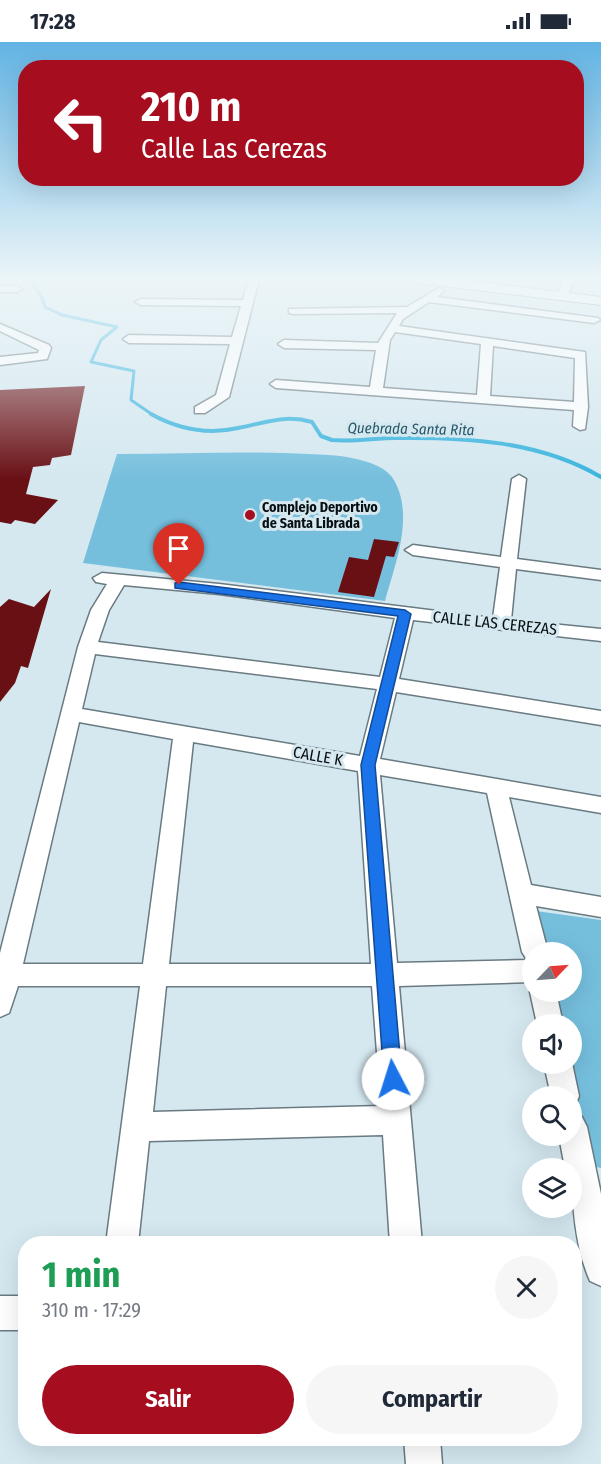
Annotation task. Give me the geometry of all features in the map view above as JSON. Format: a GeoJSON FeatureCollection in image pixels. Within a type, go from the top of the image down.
{"type":"FeatureCollection","features":[{"type":"Feature","properties":{"kind":"street"},"geometry":{"type":"LineString","coordinates":[[0,361],[43,356],[45,348],[39,345]]}},
{"type":"Feature","properties":{"kind":"street"},"geometry":{"type":"LineString","coordinates":[[200,410],[222,397],[236,345]]}},
{"type":"Feature","properties":{"kind":"street"},"geometry":{"type":"LineString","coordinates":[[329,345],[383,347],[376,391]]}},
{"type":"Feature","properties":{"kind":"street"},"geometry":{"type":"LineString","coordinates":[[483,399],[487,345]]}},
{"type":"Feature","properties":{"kind":"street"},"geometry":{"type":"LineString","coordinates":[[511,345],[581,355],[580,426]]}},
{"type":"Feature","properties":{"kind":"street"},"geometry":{"type":"LineString","coordinates":[[276,384],[581,407]]}},
{"type":"Feature","properties":{"kind":"street"},"geometry":{"type":"LineString","coordinates":[[501,624],[519,479]]}},
{"type":"Feature","properties":{"kind":"street"},"geometry":{"type":"LineString","coordinates":[[413,550],[601,575]]}},
{"type":"Feature","properties":{"kind":"street","name":"CALLE LAS CEREZAS"},"geometry":{"type":"LineString","coordinates":[[87,647],[110,579],[219,589],[405,614],[601,635]]}},
{"type":"Feature","properties":{"kind":"street"},"geometry":{"type":"LineString","coordinates":[[405,614],[368,765],[405,1236]]}},
{"type":"Feature","properties":{"kind":"street"},"geometry":{"type":"LineString","coordinates":[[0,1005],[3,976],[87,647],[388,684],[601,718]]}},
{"type":"Feature","properties":{"kind":"street","name":"CALLE K"},"geometry":{"type":"LineString","coordinates":[[71,714],[601,805]]}},
{"type":"Feature","properties":{"kind":"street"},"geometry":{"type":"LineString","coordinates":[[123,1236],[184,734]]}},
{"type":"Feature","properties":{"kind":"street"},"geometry":{"type":"LineString","coordinates":[[496,787],[513,865],[524,894],[533,942]]}},
{"type":"Feature","properties":{"kind":"street"},"geometry":{"type":"LineString","coordinates":[[524,894],[601,907]]}},
{"type":"Feature","properties":{"kind":"street"},"geometry":{"type":"LineString","coordinates":[[3,976],[385,975],[522,971]]}},
{"type":"Feature","properties":{"kind":"street"},"geometry":{"type":"LineString","coordinates":[[136,1127],[397,1120]]}},
{"type":"Feature","properties":{"kind":"street"},"geometry":{"type":"LineString","coordinates":[[576,1146],[601,1270]]}},
{"type":"Feature","properties":{"kind":"street"},"geometry":{"type":"LineString","coordinates":[[0,1314],[18,1313]]}},
{"type":"Feature","properties":{"kind":"street"},"geometry":{"type":"LineString","coordinates":[[423,1446],[424,1464]]}},
{"type":"Feature","properties":{"kind":"shaded area","name":"Complejo Deportivo de Santa Librada"},"geometry":{"type":"Polygon","coordinates":[[[249,452],[302,454],[362,460],[379,467],[392,477],[399,491],[403,522],[398,555],[385,601],[83,563],[117,454],[249,452]]]}},
{"type":"Feature","properties":{"kind":"shaded area"},"geometry":{"type":"Polygon","coordinates":[[[536,911],[601,920],[601,1168],[583,1164],[580,1146],[582,1146],[582,1086],[568,1086],[566,1074],[582,1074],[582,1014],[555,1014],[553,1002],[582,1002],[582,942],[542,942],[536,911]]]}},
{"type":"Feature","properties":{"kind":"building"},"geometry":{"type":"Polygon","coordinates":[[[85,386],[71,455],[52,458],[50,465],[33,467],[26,494],[58,500],[35,524],[15,520],[11,524],[0,522],[0,390],[85,386]]]}},
{"type":"Feature","properties":{"kind":"building"},"geometry":{"type":"Polygon","coordinates":[[[374,539],[399,542],[394,557],[386,556],[374,597],[338,592],[349,557],[368,560],[374,539]]]}},
{"type":"Feature","properties":{"kind":"building"},"geometry":{"type":"Polygon","coordinates":[[[51,589],[28,668],[21,666],[15,683],[0,702],[0,607],[9,599],[34,607],[51,589]]]}},
{"type":"Feature","properties":{"kind":"waterway","name":"Quebrada Santa Rita"},"geometry":{"type":"LineString","coordinates":[[99,345],[91,362],[134,371],[131,400],[153,415]]}},
{"type":"Feature","properties":{"kind":"waterway","name":"Quebrada Santa Rita"},"geometry":{"type":"LineString","coordinates":[[153,415],[172,424],[204,431],[226,430],[275,420],[293,419],[312,422],[321,436],[332,440],[388,438],[476,440],[553,456],[601,477]]}},
{"type":"Feature","properties":{"kind":"place","name":"Complejo Deportivo de Santa Librada"},"geometry":{"type":"Point","coordinates":[250,515]}},
{"type":"Feature","properties":{"kind":"route"},"geometry":{"type":"LineString","coordinates":[[179,585],[405,614],[368,765],[393,1079]]}}]}
